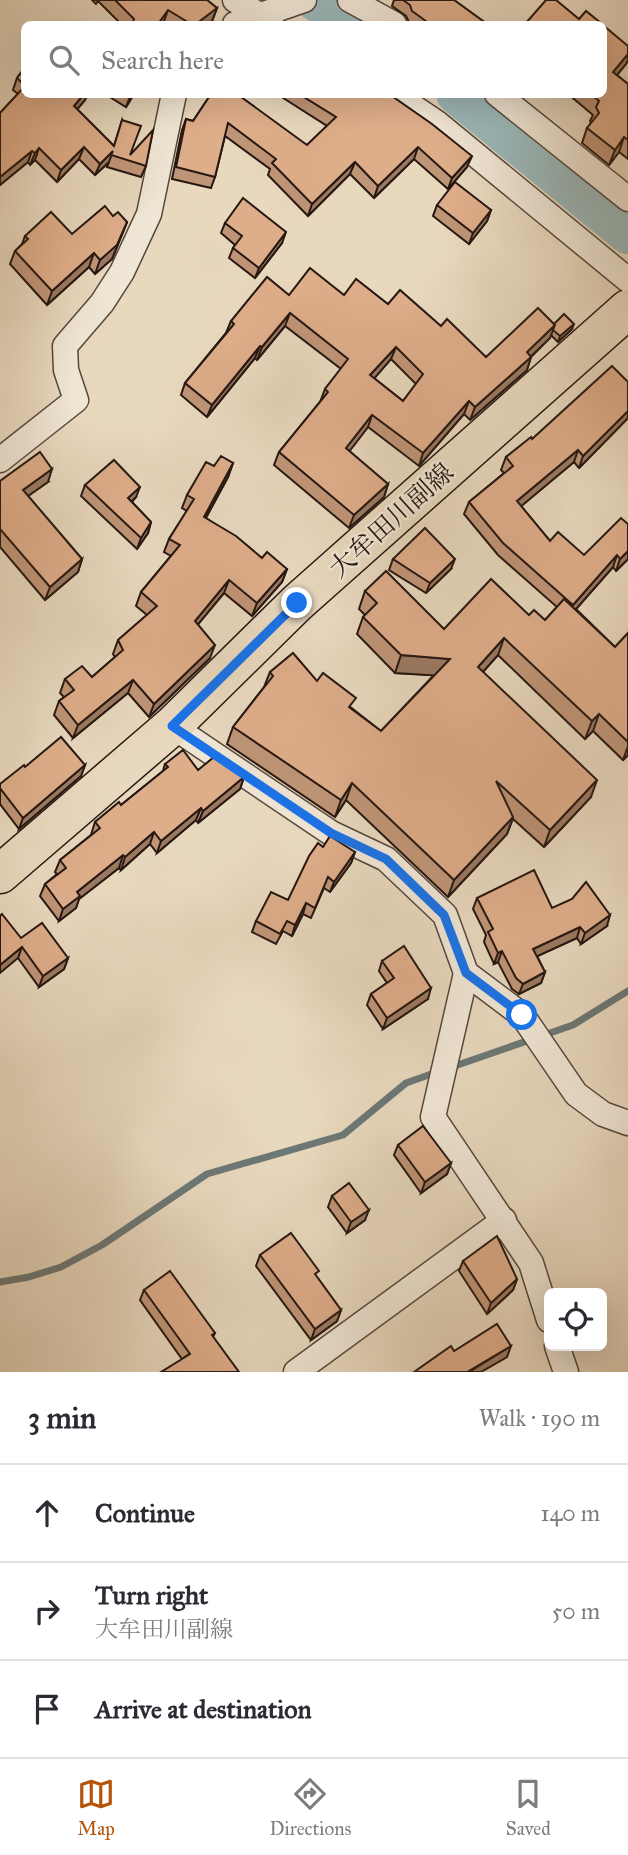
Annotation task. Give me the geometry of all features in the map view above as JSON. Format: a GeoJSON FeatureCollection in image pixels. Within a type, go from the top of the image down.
{"type":"FeatureCollection","features":[{"type":"Feature","properties":{"kind":"main road","name":"大牟田川副線"},"geometry":{"type":"LineString","coordinates":[[0,874],[172,726],[297,603],[628,309]]}},
{"type":"Feature","properties":{"kind":"street"},"geometry":{"type":"LineString","coordinates":[[235,0],[268,21],[304,0]]}},
{"type":"Feature","properties":{"kind":"street"},"geometry":{"type":"LineString","coordinates":[[349,0],[388,21]]}},
{"type":"Feature","properties":{"kind":"street"},"geometry":{"type":"LineString","coordinates":[[0,460],[76,400],[66,370],[65,346],[102,303],[122,272],[149,214],[173,98]]}},
{"type":"Feature","properties":{"kind":"street"},"geometry":{"type":"LineString","coordinates":[[400,98],[437,123],[628,280]]}},
{"type":"Feature","properties":{"kind":"street"},"geometry":{"type":"LineString","coordinates":[[502,98],[628,199]]}},
{"type":"Feature","properties":{"kind":"street"},"geometry":{"type":"LineString","coordinates":[[172,726],[331,833],[386,859],[444,915],[466,973],[522,1015],[576,1094],[603,1114],[628,1123]]}},
{"type":"Feature","properties":{"kind":"street"},"geometry":{"type":"LineString","coordinates":[[466,973],[433,1117],[531,1262],[544,1304]]}},
{"type":"Feature","properties":{"kind":"street"},"geometry":{"type":"LineString","coordinates":[[296,1372],[504,1220]]}},
{"type":"Feature","properties":{"kind":"street"},"geometry":{"type":"LineString","coordinates":[[559,1351],[566,1372]]}},
{"type":"Feature","properties":{"kind":"building"},"geometry":{"type":"Polygon","coordinates":[[[115,0],[207,0],[217,8],[200,21],[186,21],[168,10],[160,21],[133,21],[115,0]]]}},
{"type":"Feature","properties":{"kind":"building"},"geometry":{"type":"Polygon","coordinates":[[[403,0],[454,0],[483,21],[426,21],[412,11],[410,5],[403,0]]]}},
{"type":"Feature","properties":{"kind":"building"},"geometry":{"type":"Polygon","coordinates":[[[546,0],[556,0],[579,19],[586,11],[598,21],[528,21],[546,0]]]}},
{"type":"Feature","properties":{"kind":"building"},"geometry":{"type":"Polygon","coordinates":[[[607,28],[628,46],[628,54],[613,72],[628,84],[628,140],[624,137],[615,150],[587,128],[599,113],[596,107],[599,101],[596,98],[607,98],[607,28]]]}},
{"type":"Feature","properties":{"kind":"building"},"geometry":{"type":"Polygon","coordinates":[[[21,90],[21,98],[81,98],[74,106],[114,146],[122,120],[141,126],[130,155],[153,130],[146,166],[111,155],[113,151],[100,164],[84,147],[61,170],[39,148],[0,177],[0,113],[21,90]]]}},
{"type":"Feature","properties":{"kind":"building"},"geometry":{"type":"Polygon","coordinates":[[[208,98],[242,98],[307,145],[336,117],[305,98],[395,98],[472,156],[452,178],[418,147],[378,186],[355,162],[312,204],[272,163],[276,159],[228,123],[215,177],[176,167],[186,119],[193,121],[208,98]]]}},
{"type":"Feature","properties":{"kind":"building"},"geometry":{"type":"Polygon","coordinates":[[[455,182],[491,210],[473,233],[437,205],[455,182]]]}},
{"type":"Feature","properties":{"kind":"building"},"geometry":{"type":"Polygon","coordinates":[[[243,198],[286,232],[259,268],[233,248],[242,236],[225,223],[243,198]]]}},
{"type":"Feature","properties":{"kind":"building"},"geometry":{"type":"Polygon","coordinates":[[[105,206],[113,216],[118,212],[127,222],[117,245],[100,260],[94,253],[52,291],[15,251],[28,239],[25,236],[51,212],[72,234],[105,206]]]}},
{"type":"Feature","properties":{"kind":"building"},"geometry":{"type":"Polygon","coordinates":[[[310,268],[344,295],[356,279],[388,304],[400,290],[441,326],[447,319],[486,357],[538,308],[555,325],[527,352],[531,357],[475,407],[469,401],[423,453],[372,415],[346,448],[388,484],[354,515],[279,452],[328,392],[325,389],[348,359],[290,313],[212,405],[185,383],[234,324],[231,321],[267,277],[289,295],[310,268]],[[396,347],[370,375],[403,401],[423,374],[396,347]]]}},
{"type":"Feature","properties":{"kind":"building"},"geometry":{"type":"Polygon","coordinates":[[[564,314],[574,324],[560,336],[553,330],[554,324],[564,314]]]}},
{"type":"Feature","properties":{"kind":"building"},"geometry":{"type":"Polygon","coordinates":[[[612,366],[628,382],[628,411],[583,456],[578,450],[517,501],[550,541],[558,532],[584,555],[621,518],[628,524],[628,551],[620,559],[617,555],[573,605],[503,543],[469,502],[513,466],[506,457],[531,437],[532,439],[612,366]]]}},
{"type":"Feature","properties":{"kind":"building"},"geometry":{"type":"Polygon","coordinates":[[[40,452],[52,469],[23,490],[82,559],[50,587],[0,529],[0,481],[40,452]]]}},
{"type":"Feature","properties":{"kind":"building"},"geometry":{"type":"Polygon","coordinates":[[[221,456],[233,463],[204,517],[236,536],[262,558],[267,552],[287,569],[257,603],[229,580],[195,621],[215,645],[154,704],[133,680],[78,725],[59,701],[74,690],[65,679],[82,666],[92,677],[123,650],[118,640],[157,606],[141,592],[180,545],[169,539],[194,499],[187,495],[206,462],[214,466],[221,456]]]}},
{"type":"Feature","properties":{"kind":"building"},"geometry":{"type":"Polygon","coordinates":[[[114,460],[140,487],[128,498],[151,522],[141,538],[85,485],[114,460]]]}},
{"type":"Feature","properties":{"kind":"building"},"geometry":{"type":"Polygon","coordinates":[[[425,528],[455,559],[430,583],[393,559],[425,528]]]}},
{"type":"Feature","properties":{"kind":"building"},"geometry":{"type":"Polygon","coordinates":[[[386,571],[444,629],[491,579],[529,615],[534,610],[545,620],[564,599],[615,647],[628,633],[628,742],[599,714],[592,721],[504,638],[478,667],[597,780],[550,830],[496,781],[513,817],[454,880],[352,783],[341,800],[233,727],[273,676],[270,672],[293,653],[317,681],[323,673],[356,698],[349,707],[381,731],[450,659],[401,655],[363,617],[377,603],[365,591],[386,571]]]}},
{"type":"Feature","properties":{"kind":"building"},"geometry":{"type":"Polygon","coordinates":[[[61,737],[85,765],[23,818],[0,788],[0,784],[61,737]]]}},
{"type":"Feature","properties":{"kind":"building"},"geometry":{"type":"Polygon","coordinates":[[[183,750],[198,770],[214,757],[244,777],[161,841],[154,832],[77,892],[80,896],[63,909],[45,884],[66,868],[60,860],[100,828],[95,822],[168,767],[165,764],[183,750]]]}},
{"type":"Feature","properties":{"kind":"building"},"geometry":{"type":"Polygon","coordinates":[[[330,836],[355,852],[334,882],[328,877],[315,908],[306,903],[295,925],[287,921],[280,934],[256,921],[271,892],[288,900],[309,856],[318,843],[323,847],[330,836]]]}},
{"type":"Feature","properties":{"kind":"building"},"geometry":{"type":"Polygon","coordinates":[[[534,870],[552,908],[572,899],[586,882],[610,915],[585,933],[580,927],[533,949],[545,972],[523,984],[516,978],[502,951],[498,953],[488,932],[493,929],[477,898],[534,870]]]}},
{"type":"Feature","properties":{"kind":"building"},"geometry":{"type":"Polygon","coordinates":[[[2,914],[21,938],[42,923],[68,958],[43,976],[22,947],[0,965],[2,914]]]}},
{"type":"Feature","properties":{"kind":"building"},"geometry":{"type":"Polygon","coordinates":[[[404,946],[431,988],[387,1018],[371,994],[394,978],[382,961],[404,946]]]}},
{"type":"Feature","properties":{"kind":"building"},"geometry":{"type":"Polygon","coordinates":[[[423,1126],[451,1163],[425,1182],[398,1145],[423,1126]]]}},
{"type":"Feature","properties":{"kind":"building"},"geometry":{"type":"Polygon","coordinates":[[[349,1183],[369,1210],[351,1222],[332,1196],[349,1183]]]}},
{"type":"Feature","properties":{"kind":"building"},"geometry":{"type":"Polygon","coordinates":[[[291,1233],[319,1271],[315,1274],[341,1310],[315,1329],[260,1255],[291,1233]]]}},
{"type":"Feature","properties":{"kind":"building"},"geometry":{"type":"Polygon","coordinates":[[[497,1236],[517,1279],[491,1303],[463,1261],[497,1236]]]}},
{"type":"Feature","properties":{"kind":"building"},"geometry":{"type":"Polygon","coordinates":[[[170,1271],[215,1333],[212,1335],[239,1372],[161,1372],[190,1354],[144,1290],[170,1271]]]}},
{"type":"Feature","properties":{"kind":"building"},"geometry":{"type":"Polygon","coordinates":[[[497,1324],[511,1346],[470,1372],[414,1372],[451,1346],[454,1351],[497,1324]]]}},
{"type":"Feature","properties":{"kind":"waterway"},"geometry":{"type":"LineString","coordinates":[[314,0],[347,21]]}},
{"type":"Feature","properties":{"kind":"waterway"},"geometry":{"type":"LineString","coordinates":[[461,98],[628,234]]}},
{"type":"Feature","properties":{"kind":"waterway"},"geometry":{"type":"LineString","coordinates":[[449,1068],[573,1025],[628,991]]}},
{"type":"Feature","properties":{"kind":"waterway"},"geometry":{"type":"LineString","coordinates":[[0,1282],[61,1267],[102,1245],[207,1174],[343,1135],[406,1083],[437,1072]]}},
{"type":"Feature","properties":{"kind":"route"},"geometry":{"type":"LineString","coordinates":[[297,603],[172,726],[331,833],[386,859],[444,915],[466,973],[522,1015]]}}]}
